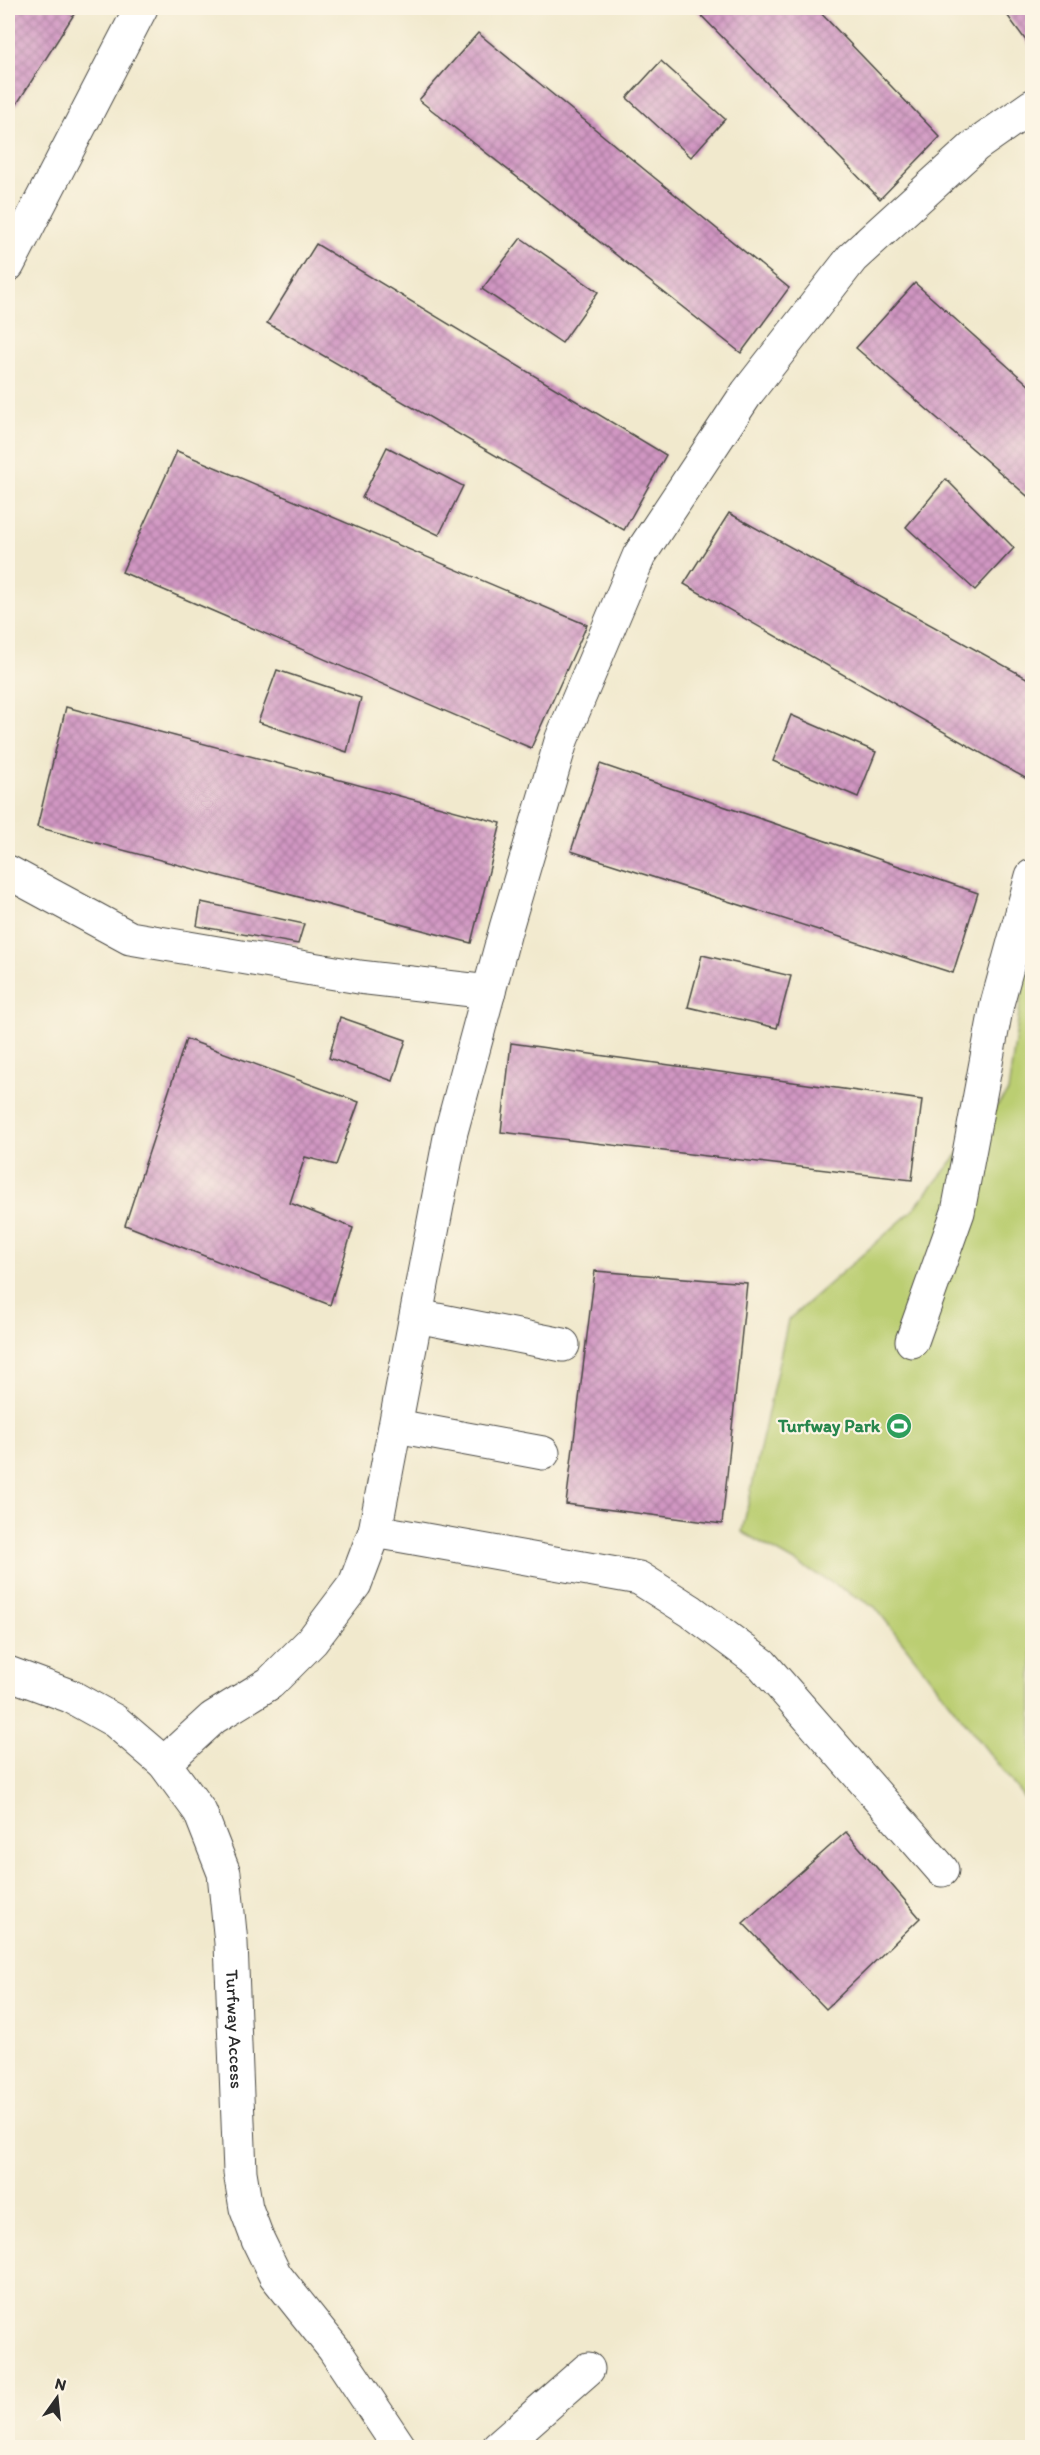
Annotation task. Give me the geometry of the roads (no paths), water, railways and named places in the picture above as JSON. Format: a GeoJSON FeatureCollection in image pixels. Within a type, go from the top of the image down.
{"type":"FeatureCollection","features":[{"type":"Feature","properties":{"kind":"street"},"geometry":{"type":"LineString","coordinates":[[8,266],[141,8]]}},
{"type":"Feature","properties":{"kind":"street"},"geometry":{"type":"LineString","coordinates":[[164,1763],[213,1718],[270,1683],[312,1641],[355,1584],[375,1531],[452,1132],[489,992],[562,738],[639,556],[747,393],[852,258],[975,147],[1032,106]]}},
{"type":"Feature","properties":{"kind":"street"},"geometry":{"type":"LineString","coordinates":[[8,872],[130,938],[359,977],[489,992]]}},
{"type":"Feature","properties":{"kind":"street"},"geometry":{"type":"LineString","coordinates":[[912,1341],[958,1212],[997,1004],[1032,876]]}},
{"type":"Feature","properties":{"kind":"street"},"geometry":{"type":"LineString","coordinates":[[417,1316],[563,1345]]}},
{"type":"Feature","properties":{"kind":"street"},"geometry":{"type":"LineString","coordinates":[[396,1426],[543,1453]]}},
{"type":"Feature","properties":{"kind":"street"},"geometry":{"type":"LineString","coordinates":[[375,1531],[639,1578],[691,1611],[762,1664],[942,1870]]}},
{"type":"Feature","properties":{"kind":"street","name":"Turfway Access"},"geometry":{"type":"LineString","coordinates":[[8,1673],[70,1696],[106,1716],[164,1763],[200,1812],[224,1873],[231,1942],[240,2172],[246,2208],[275,2275],[334,2349],[400,2448]]}},
{"type":"Feature","properties":{"kind":"street"},"geometry":{"type":"LineString","coordinates":[[498,2448],[588,2369]]}},
{"type":"Feature","properties":{"kind":"place","name":"Turfway Park"},"geometry":{"type":"Point","coordinates":[899,1426]}}]}
